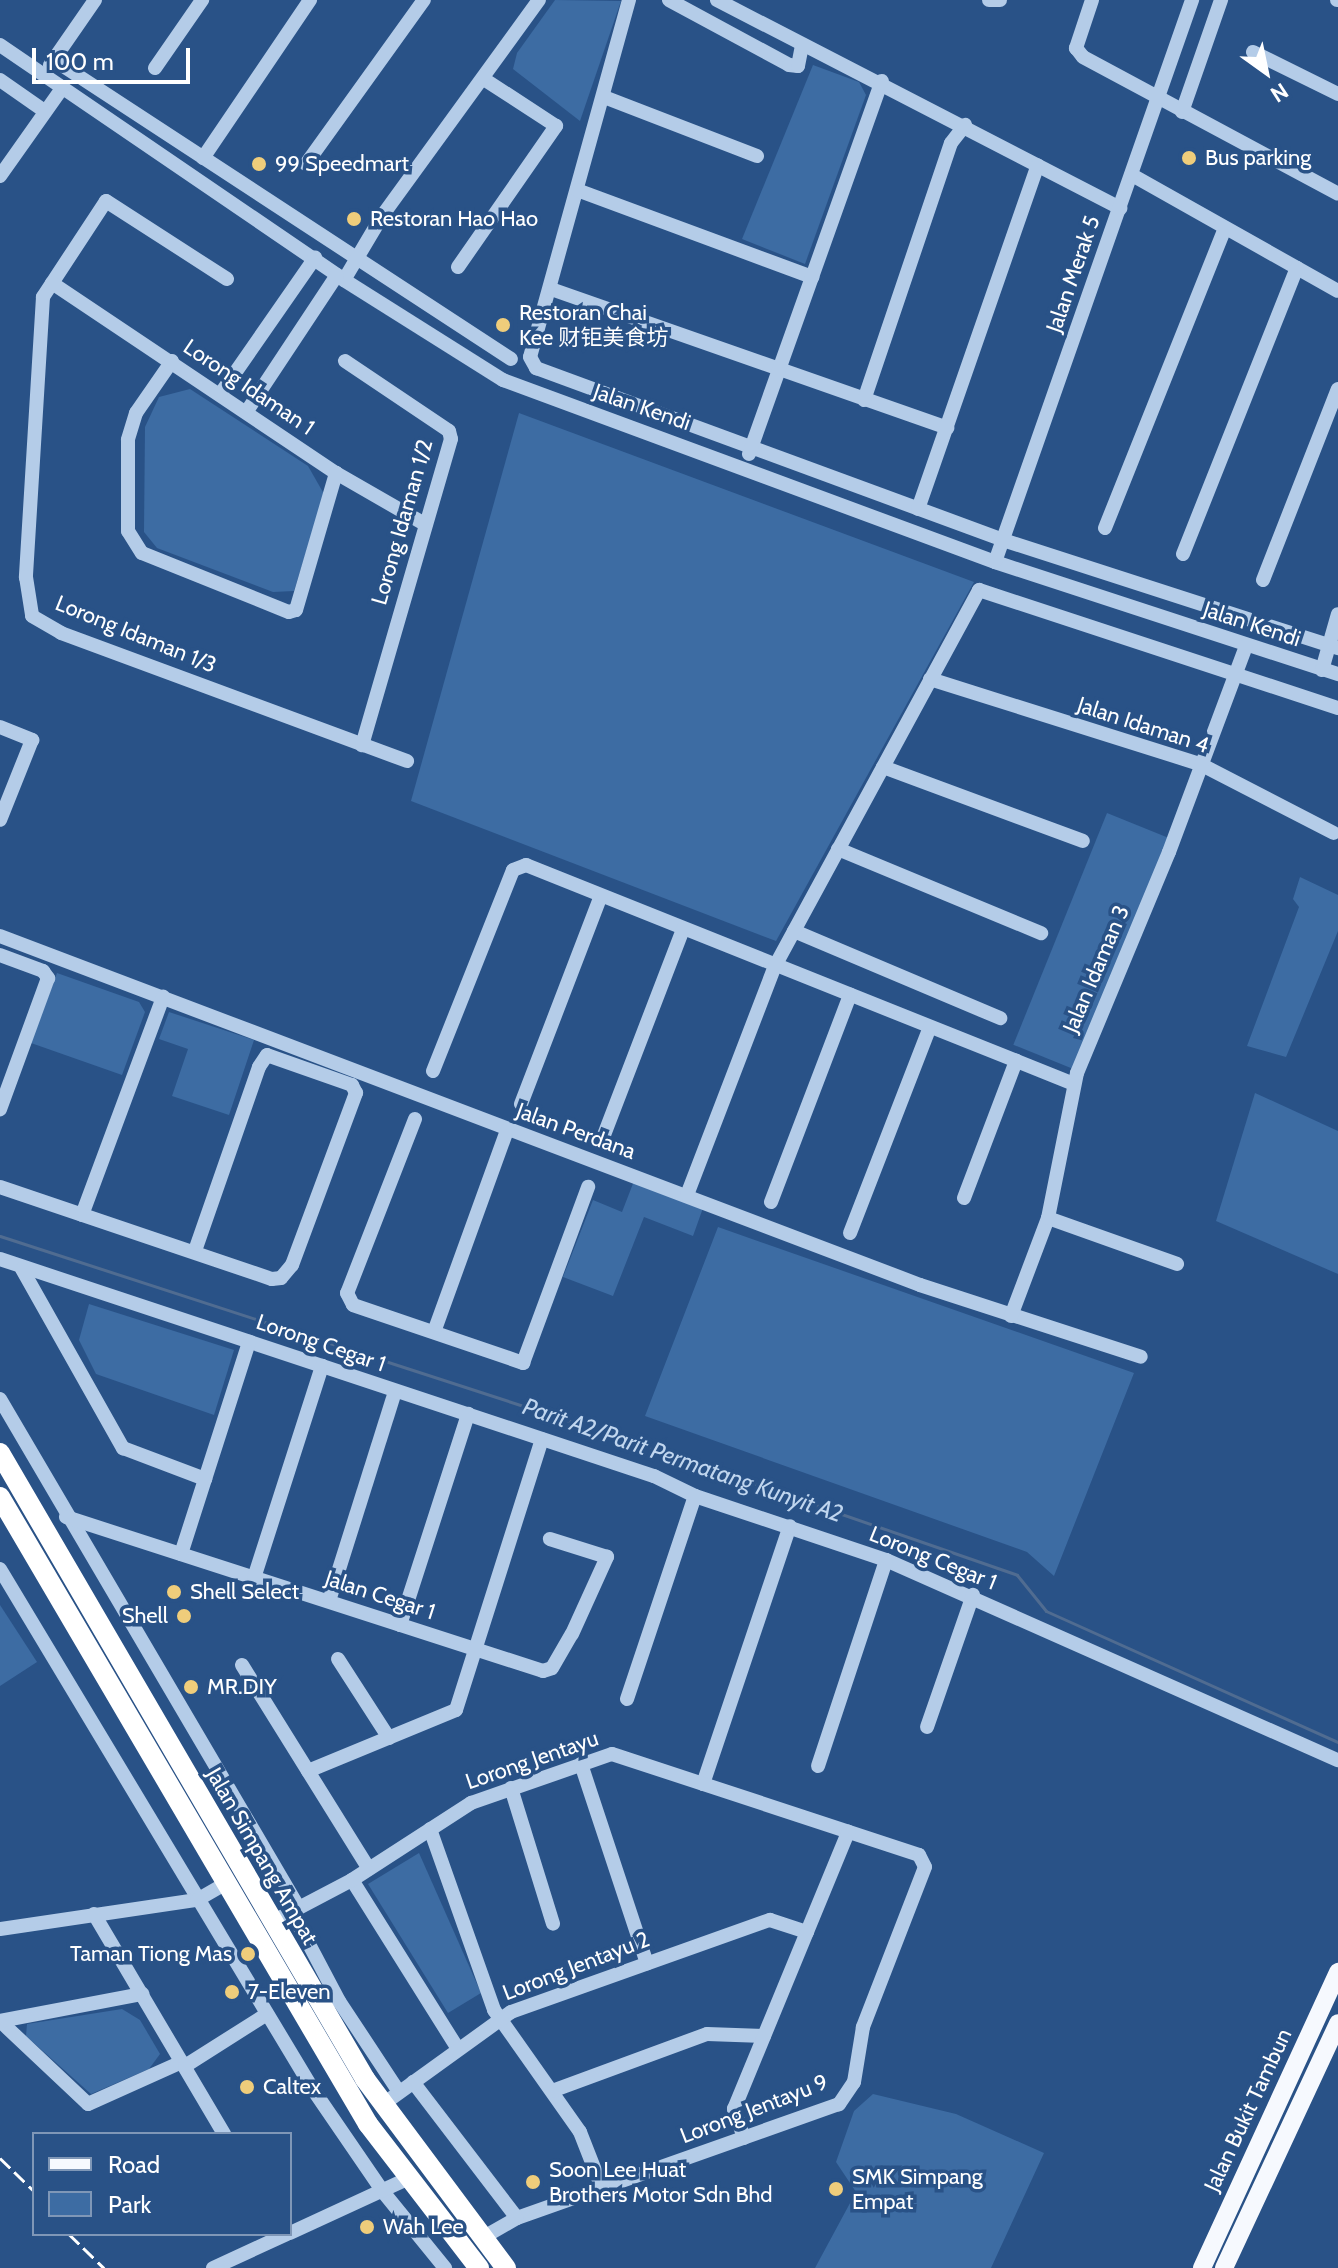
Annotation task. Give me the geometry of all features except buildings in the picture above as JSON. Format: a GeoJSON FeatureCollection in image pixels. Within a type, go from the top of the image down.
{"type":"FeatureCollection","features":[{"type":"Feature","properties":{"kind":"highway","name":"Jalan Simpang Ampat"},"geometry":{"type":"LineString","coordinates":[[0,1453],[272,1922],[382,2105],[506,2268]]}},
{"type":"Feature","properties":{"kind":"highway","name":"Jalan Simpang Ampat"},"geometry":{"type":"LineString","coordinates":[[0,1497],[368,2124],[479,2268]]}},
{"type":"Feature","properties":{"kind":"main road","name":"Jalan Bukit Tambun"},"geometry":{"type":"LineString","coordinates":[[1202,2268],[1338,1972]]}},
{"type":"Feature","properties":{"kind":"main road","name":"Jalan Bukit Tambun"},"geometry":{"type":"LineString","coordinates":[[1224,2268],[1338,2023]]}},
{"type":"Feature","properties":{"kind":"street"},"geometry":{"type":"LineString","coordinates":[[44,74],[95,0]]}},
{"type":"Feature","properties":{"kind":"street"},"geometry":{"type":"LineString","coordinates":[[155,68],[202,0]]}},
{"type":"Feature","properties":{"kind":"street"},"geometry":{"type":"LineString","coordinates":[[203,158],[310,0]]}},
{"type":"Feature","properties":{"kind":"street"},"geometry":{"type":"LineString","coordinates":[[306,164],[424,0]]}},
{"type":"Feature","properties":{"kind":"street"},"geometry":{"type":"LineString","coordinates":[[247,411],[539,0]]}},
{"type":"Feature","properties":{"kind":"street"},"geometry":{"type":"LineString","coordinates":[[629,0],[551,289],[947,428]]}},
{"type":"Feature","properties":{"kind":"street"},"geometry":{"type":"LineString","coordinates":[[669,0],[789,65],[798,66],[802,46]]}},
{"type":"Feature","properties":{"kind":"street"},"geometry":{"type":"LineString","coordinates":[[717,0],[802,46],[882,81],[1120,208]]}},
{"type":"Feature","properties":{"kind":"street"},"geometry":{"type":"LineString","coordinates":[[989,0],[1000,0]]}},
{"type":"Feature","properties":{"kind":"street"},"geometry":{"type":"LineString","coordinates":[[1092,0],[1076,48],[1083,57],[1338,194]]}},
{"type":"Feature","properties":{"kind":"street","name":"Jalan Merak 5"},"geometry":{"type":"LineString","coordinates":[[995,562],[1192,0]]}},
{"type":"Feature","properties":{"kind":"street"},"geometry":{"type":"LineString","coordinates":[[1182,112],[1221,0]]}},
{"type":"Feature","properties":{"kind":"street","name":"Jalan Kendi"},"geometry":{"type":"LineString","coordinates":[[0,45],[340,277],[514,385],[745,466],[995,562],[1338,674]]}},
{"type":"Feature","properties":{"kind":"street"},"geometry":{"type":"LineString","coordinates":[[1253,52],[1338,94]]}},
{"type":"Feature","properties":{"kind":"street"},"geometry":{"type":"LineString","coordinates":[[54,60],[511,359]]}},
{"type":"Feature","properties":{"kind":"street"},"geometry":{"type":"LineString","coordinates":[[458,267],[556,126],[484,79]]}},
{"type":"Feature","properties":{"kind":"street"},"geometry":{"type":"LineString","coordinates":[[0,80],[43,110]]}},
{"type":"Feature","properties":{"kind":"street"},"geometry":{"type":"LineString","coordinates":[[745,466],[882,81]]}},
{"type":"Feature","properties":{"kind":"street"},"geometry":{"type":"LineString","coordinates":[[0,176],[43,110],[63,87]]}},
{"type":"Feature","properties":{"kind":"street"},"geometry":{"type":"LineString","coordinates":[[604,97],[757,156]]}},
{"type":"Feature","properties":{"kind":"street"},"geometry":{"type":"LineString","coordinates":[[864,400],[951,143],[965,125]]}},
{"type":"Feature","properties":{"kind":"street"},"geometry":{"type":"LineString","coordinates":[[918,509],[1038,165]]}},
{"type":"Feature","properties":{"kind":"street"},"geometry":{"type":"LineString","coordinates":[[1132,175],[1338,291]]}},
{"type":"Feature","properties":{"kind":"street"},"geometry":{"type":"LineString","coordinates":[[577,190],[812,277]]}},
{"type":"Feature","properties":{"kind":"street","name":"Lorong Idaman 1/3"},"geometry":{"type":"LineString","coordinates":[[227,279],[106,201],[52,283],[39,308],[26,577],[32,616],[61,633],[407,761]]}},
{"type":"Feature","properties":{"kind":"street"},"geometry":{"type":"LineString","coordinates":[[1105,528],[1225,228]]}},
{"type":"Feature","properties":{"kind":"street"},"geometry":{"type":"LineString","coordinates":[[221,393],[315,258]]}},
{"type":"Feature","properties":{"kind":"street"},"geometry":{"type":"LineString","coordinates":[[1183,554],[1297,268]]}},
{"type":"Feature","properties":{"kind":"street","name":"Lorong Idaman 1"},"geometry":{"type":"LineString","coordinates":[[52,283],[221,393],[336,473],[423,523]]}},
{"type":"Feature","properties":{"kind":"street","name":"Jalan Kendi"},"geometry":{"type":"LineString","coordinates":[[551,289],[531,363],[1003,540],[1333,647]]}},
{"type":"Feature","properties":{"kind":"street"},"geometry":{"type":"LineString","coordinates":[[172,361],[136,413],[128,440],[128,531],[142,553],[289,612],[296,610],[336,473]]}},
{"type":"Feature","properties":{"kind":"street","name":"Lorong Idaman 1/2"},"geometry":{"type":"LineString","coordinates":[[345,361],[449,431],[451,439],[423,523],[362,745]]}},
{"type":"Feature","properties":{"kind":"street"},"geometry":{"type":"LineString","coordinates":[[1263,580],[1338,389]]}},
{"type":"Feature","properties":{"kind":"street"},"geometry":{"type":"LineString","coordinates":[[687,1195],[775,966],[979,590],[1338,708]]}},
{"type":"Feature","properties":{"kind":"street"},"geometry":{"type":"LineString","coordinates":[[1322,670],[1333,647],[1338,614]]}},
{"type":"Feature","properties":{"kind":"street","name":"Jalan Idaman 3"},"geometry":{"type":"LineString","coordinates":[[1011,1316],[1048,1218],[1074,1084],[1202,765],[1246,646]]}},
{"type":"Feature","properties":{"kind":"street","name":"Jalan Idaman 4"},"geometry":{"type":"LineString","coordinates":[[930,679],[1202,765],[1334,833]]}},
{"type":"Feature","properties":{"kind":"street"},"geometry":{"type":"LineString","coordinates":[[0,727],[32,740],[0,820]]}},
{"type":"Feature","properties":{"kind":"street"},"geometry":{"type":"LineString","coordinates":[[883,767],[1083,841]]}},
{"type":"Feature","properties":{"kind":"street"},"geometry":{"type":"LineString","coordinates":[[838,849],[1041,933]]}},
{"type":"Feature","properties":{"kind":"street"},"geometry":{"type":"LineString","coordinates":[[433,1071],[513,870],[526,865],[1074,1084]]}},
{"type":"Feature","properties":{"kind":"street"},"geometry":{"type":"LineString","coordinates":[[521,1104],[601,896]]}},
{"type":"Feature","properties":{"kind":"street"},"geometry":{"type":"LineString","coordinates":[[604,1135],[683,929]]}},
{"type":"Feature","properties":{"kind":"street"},"geometry":{"type":"LineString","coordinates":[[794,931],[1000,1018]]}},
{"type":"Feature","properties":{"kind":"street","name":"Jalan Perdana"},"geometry":{"type":"LineString","coordinates":[[0,936],[507,1130],[1011,1316],[1141,1357]]}},
{"type":"Feature","properties":{"kind":"street"},"geometry":{"type":"LineString","coordinates":[[0,955],[47,975],[0,1109]]}},
{"type":"Feature","properties":{"kind":"street"},"geometry":{"type":"LineString","coordinates":[[771,1202],[850,995]]}},
{"type":"Feature","properties":{"kind":"street"},"geometry":{"type":"LineString","coordinates":[[82,1215],[163,997]]}},
{"type":"Feature","properties":{"kind":"street"},"geometry":{"type":"LineString","coordinates":[[850,1233],[930,1027]]}},
{"type":"Feature","properties":{"kind":"street"},"geometry":{"type":"LineString","coordinates":[[0,1187],[82,1215],[195,1251],[281,1278],[292,1265],[356,1093],[352,1085],[267,1055],[195,1251]]}},
{"type":"Feature","properties":{"kind":"street"},"geometry":{"type":"LineString","coordinates":[[964,1198],[1016,1061]]}},
{"type":"Feature","properties":{"kind":"street"},"geometry":{"type":"LineString","coordinates":[[415,1119],[347,1293],[353,1305],[523,1363],[588,1187]]}},
{"type":"Feature","properties":{"kind":"street"},"geometry":{"type":"LineString","coordinates":[[434,1332],[507,1130]]}},
{"type":"Feature","properties":{"kind":"street"},"geometry":{"type":"LineString","coordinates":[[1048,1218],[1177,1264]]}},
{"type":"Feature","properties":{"kind":"street","name":"Lorong Cegar 1"},"geometry":{"type":"LineString","coordinates":[[0,1259],[22,1269],[654,1476],[695,1496],[886,1560],[973,1595],[1338,1760]]}},
{"type":"Feature","properties":{"kind":"street"},"geometry":{"type":"LineString","coordinates":[[22,1269],[123,1448],[205,1479]]}},
{"type":"Feature","properties":{"kind":"street"},"geometry":{"type":"LineString","coordinates":[[181,1554],[249,1342]]}},
{"type":"Feature","properties":{"kind":"street"},"geometry":{"type":"LineString","coordinates":[[254,1578],[322,1366]]}},
{"type":"Feature","properties":{"kind":"street"},"geometry":{"type":"LineString","coordinates":[[329,1601],[395,1392]]}},
{"type":"Feature","properties":{"kind":"street"},"geometry":{"type":"LineString","coordinates":[[0,1399],[295,1910],[339,2001],[399,2092]]}},
{"type":"Feature","properties":{"kind":"street"},"geometry":{"type":"LineString","coordinates":[[400,1625],[468,1414]]}},
{"type":"Feature","properties":{"kind":"street"},"geometry":{"type":"LineString","coordinates":[[308,1771],[456,1710],[542,1439]]}},
{"type":"Feature","properties":{"kind":"street"},"geometry":{"type":"LineString","coordinates":[[31,1507],[54,1496]]}},
{"type":"Feature","properties":{"kind":"street"},"geometry":{"type":"LineString","coordinates":[[627,1699],[695,1496]]}},
{"type":"Feature","properties":{"kind":"street","name":"Jalan Cegar 1"},"geometry":{"type":"LineString","coordinates":[[66,1517],[543,1671],[552,1668],[572,1634],[607,1557],[550,1539]]}},
{"type":"Feature","properties":{"kind":"street"},"geometry":{"type":"LineString","coordinates":[[703,1784],[790,1526]]}},
{"type":"Feature","properties":{"kind":"street"},"geometry":{"type":"LineString","coordinates":[[818,1766],[886,1560]]}},
{"type":"Feature","properties":{"kind":"street"},"geometry":{"type":"LineString","coordinates":[[0,1569],[312,2088],[384,2193],[445,2268]]}},
{"type":"Feature","properties":{"kind":"street"},"geometry":{"type":"LineString","coordinates":[[927,1727],[973,1595]]}},
{"type":"Feature","properties":{"kind":"street"},"geometry":{"type":"LineString","coordinates":[[338,1659],[389,1738]]}},
{"type":"Feature","properties":{"kind":"street"},"geometry":{"type":"LineString","coordinates":[[242,1665],[369,1869]]}},
{"type":"Feature","properties":{"kind":"street","name":"Lorong Jentayu"},"geometry":{"type":"LineString","coordinates":[[272,1922],[352,1880],[471,1803],[612,1754],[919,1855]]}},
{"type":"Feature","properties":{"kind":"street"},"geometry":{"type":"LineString","coordinates":[[581,1764],[647,1963]]}},
{"type":"Feature","properties":{"kind":"street"},"geometry":{"type":"LineString","coordinates":[[511,1788],[553,1924]]}},
{"type":"Feature","properties":{"kind":"street"},"geometry":{"type":"LineString","coordinates":[[430,1829],[499,2020],[580,2132],[602,2188]]}},
{"type":"Feature","properties":{"kind":"street"},"geometry":{"type":"LineString","coordinates":[[744,2138],[734,2109],[848,1832]]}},
{"type":"Feature","properties":{"kind":"street","name":"Lorong Jentayu 9"},"geometry":{"type":"LineString","coordinates":[[482,2238],[517,2218],[744,2138],[847,2097],[863,2027],[925,1867],[919,1855]]}},
{"type":"Feature","properties":{"kind":"street"},"geometry":{"type":"LineString","coordinates":[[352,1880],[458,2049]]}},
{"type":"Feature","properties":{"kind":"street"},"geometry":{"type":"LineString","coordinates":[[0,1929],[197,1900],[225,1884]]}},
{"type":"Feature","properties":{"kind":"street"},"geometry":{"type":"LineString","coordinates":[[94,1914],[223,2132]]}},
{"type":"Feature","properties":{"kind":"street","name":"Lorong Jentayu 2"},"geometry":{"type":"LineString","coordinates":[[382,2105],[499,2020],[770,1920],[807,1932]]}},
{"type":"Feature","properties":{"kind":"street"},"geometry":{"type":"LineString","coordinates":[[0,2021],[142,1994]]}},
{"type":"Feature","properties":{"kind":"street"},"geometry":{"type":"LineString","coordinates":[[0,2021],[88,2104],[183,2064],[267,2014]]}},
{"type":"Feature","properties":{"kind":"street"},"geometry":{"type":"LineString","coordinates":[[552,2091],[707,2034],[764,2036]]}},
{"type":"Feature","properties":{"kind":"street"},"geometry":{"type":"LineString","coordinates":[[413,2082],[517,2218]]}},
{"type":"Feature","properties":{"kind":"street"},"geometry":{"type":"LineString","coordinates":[[292,2232],[384,2193],[409,2178]]}},
{"type":"Feature","properties":{"kind":"street"},"geometry":{"type":"LineString","coordinates":[[213,2268],[282,2236]]}},
{"type":"Feature","properties":{"kind":"green space"},"geometry":{"type":"Polygon","coordinates":[[[555,0],[621,1],[580,121],[513,69],[517,53],[555,0]]]}},
{"type":"Feature","properties":{"kind":"green space"},"geometry":{"type":"Polygon","coordinates":[[[813,65],[859,82],[866,95],[805,264],[742,239],[813,65]]]}},
{"type":"Feature","properties":{"kind":"green space"},"geometry":{"type":"Polygon","coordinates":[[[190,389],[308,466],[324,494],[294,591],[273,592],[157,548],[144,532],[145,427],[159,397],[190,389]]]}},
{"type":"Feature","properties":{"kind":"green space"},"geometry":{"type":"Polygon","coordinates":[[[519,413],[974,582],[776,941],[411,801],[519,413]]]}},
{"type":"Feature","properties":{"kind":"green space"},"geometry":{"type":"Polygon","coordinates":[[[1107,813],[1168,838],[1075,1070],[1013,1045],[1107,813]]]}},
{"type":"Feature","properties":{"kind":"green space"},"geometry":{"type":"Polygon","coordinates":[[[1300,877],[1338,895],[1338,931],[1286,1057],[1247,1046],[1299,907],[1293,899],[1300,877]]]}},
{"type":"Feature","properties":{"kind":"green space"},"geometry":{"type":"Polygon","coordinates":[[[57,973],[139,1002],[145,1012],[122,1075],[31,1043],[57,973]]]}},
{"type":"Feature","properties":{"kind":"green space"},"geometry":{"type":"Polygon","coordinates":[[[169,1012],[254,1040],[229,1115],[172,1096],[188,1049],[159,1039],[169,1012]]]}},
{"type":"Feature","properties":{"kind":"green space"},"geometry":{"type":"Polygon","coordinates":[[[1255,1093],[1338,1131],[1338,1274],[1216,1221],[1255,1093]]]}},
{"type":"Feature","properties":{"kind":"green space"},"geometry":{"type":"Polygon","coordinates":[[[634,1181],[703,1208],[693,1236],[644,1217],[613,1296],[563,1277],[593,1200],[622,1212],[634,1181]]]}},
{"type":"Feature","properties":{"kind":"green space"},"geometry":{"type":"Polygon","coordinates":[[[718,1227],[1134,1373],[1054,1576],[1027,1552],[645,1416],[718,1227]]]}},
{"type":"Feature","properties":{"kind":"green space"},"geometry":{"type":"Polygon","coordinates":[[[89,1304],[234,1350],[214,1415],[96,1374],[79,1340],[89,1304]]]}},
{"type":"Feature","properties":{"kind":"green space"},"geometry":{"type":"Polygon","coordinates":[[[0,1605],[37,1662],[0,1686],[0,1605]]]}},
{"type":"Feature","properties":{"kind":"green space"},"geometry":{"type":"Polygon","coordinates":[[[419,1853],[481,1993],[448,2013],[368,1884],[419,1853]]]}},
{"type":"Feature","properties":{"kind":"green space"},"geometry":{"type":"Polygon","coordinates":[[[122,2009],[140,2020],[160,2054],[149,2069],[91,2094],[26,2036],[27,2024],[122,2009]]]}},
{"type":"Feature","properties":{"kind":"green space"},"geometry":{"type":"Polygon","coordinates":[[[873,2094],[956,2114],[1044,2153],[991,2268],[815,2268],[856,2192],[836,2162],[854,2111],[873,2094]]]}},
{"type":"Feature","properties":{"kind":"waterway","name":"Parit A2/Parit Permatang Kunyit A2"},"geometry":{"type":"LineString","coordinates":[[0,1236],[622,1438],[1017,1575],[1046,1611],[1338,1742]]}},
{"type":"Feature","properties":{"kind":"railway"},"geometry":{"type":"LineString","coordinates":[[0,2158],[32,2189]]}},
{"type":"Feature","properties":{"kind":"railway"},"geometry":{"type":"LineString","coordinates":[[71,2236],[104,2268]]}},
{"type":"Feature","properties":{"kind":"place","name":"Bus parking"},"geometry":{"type":"Point","coordinates":[1189,158]}},
{"type":"Feature","properties":{"kind":"place","name":"99 Speedmart"},"geometry":{"type":"Point","coordinates":[259,164]}},
{"type":"Feature","properties":{"kind":"place","name":"Restoran Hao Hao"},"geometry":{"type":"Point","coordinates":[354,219]}},
{"type":"Feature","properties":{"kind":"place","name":"Restoran Chai Kee 财钜美食坊"},"geometry":{"type":"Point","coordinates":[503,325]}},
{"type":"Feature","properties":{"kind":"place","name":"Shell Select"},"geometry":{"type":"Point","coordinates":[174,1592]}},
{"type":"Feature","properties":{"kind":"place","name":"Shell"},"geometry":{"type":"Point","coordinates":[184,1616]}},
{"type":"Feature","properties":{"kind":"place","name":"MR.DIY"},"geometry":{"type":"Point","coordinates":[191,1687]}},
{"type":"Feature","properties":{"kind":"place","name":"Taman Tiong Mas"},"geometry":{"type":"Point","coordinates":[248,1954]}},
{"type":"Feature","properties":{"kind":"place","name":"7-Eleven"},"geometry":{"type":"Point","coordinates":[232,1992]}},
{"type":"Feature","properties":{"kind":"place","name":"Caltex"},"geometry":{"type":"Point","coordinates":[247,2087]}},
{"type":"Feature","properties":{"kind":"place","name":"Soon Lee Huat Brothers Motor Sdn Bhd"},"geometry":{"type":"Point","coordinates":[533,2182]}},
{"type":"Feature","properties":{"kind":"place","name":"SMK Simpang Empat"},"geometry":{"type":"Point","coordinates":[836,2189]}},
{"type":"Feature","properties":{"kind":"place","name":"Wah Lee"},"geometry":{"type":"Point","coordinates":[367,2227]}}]}
